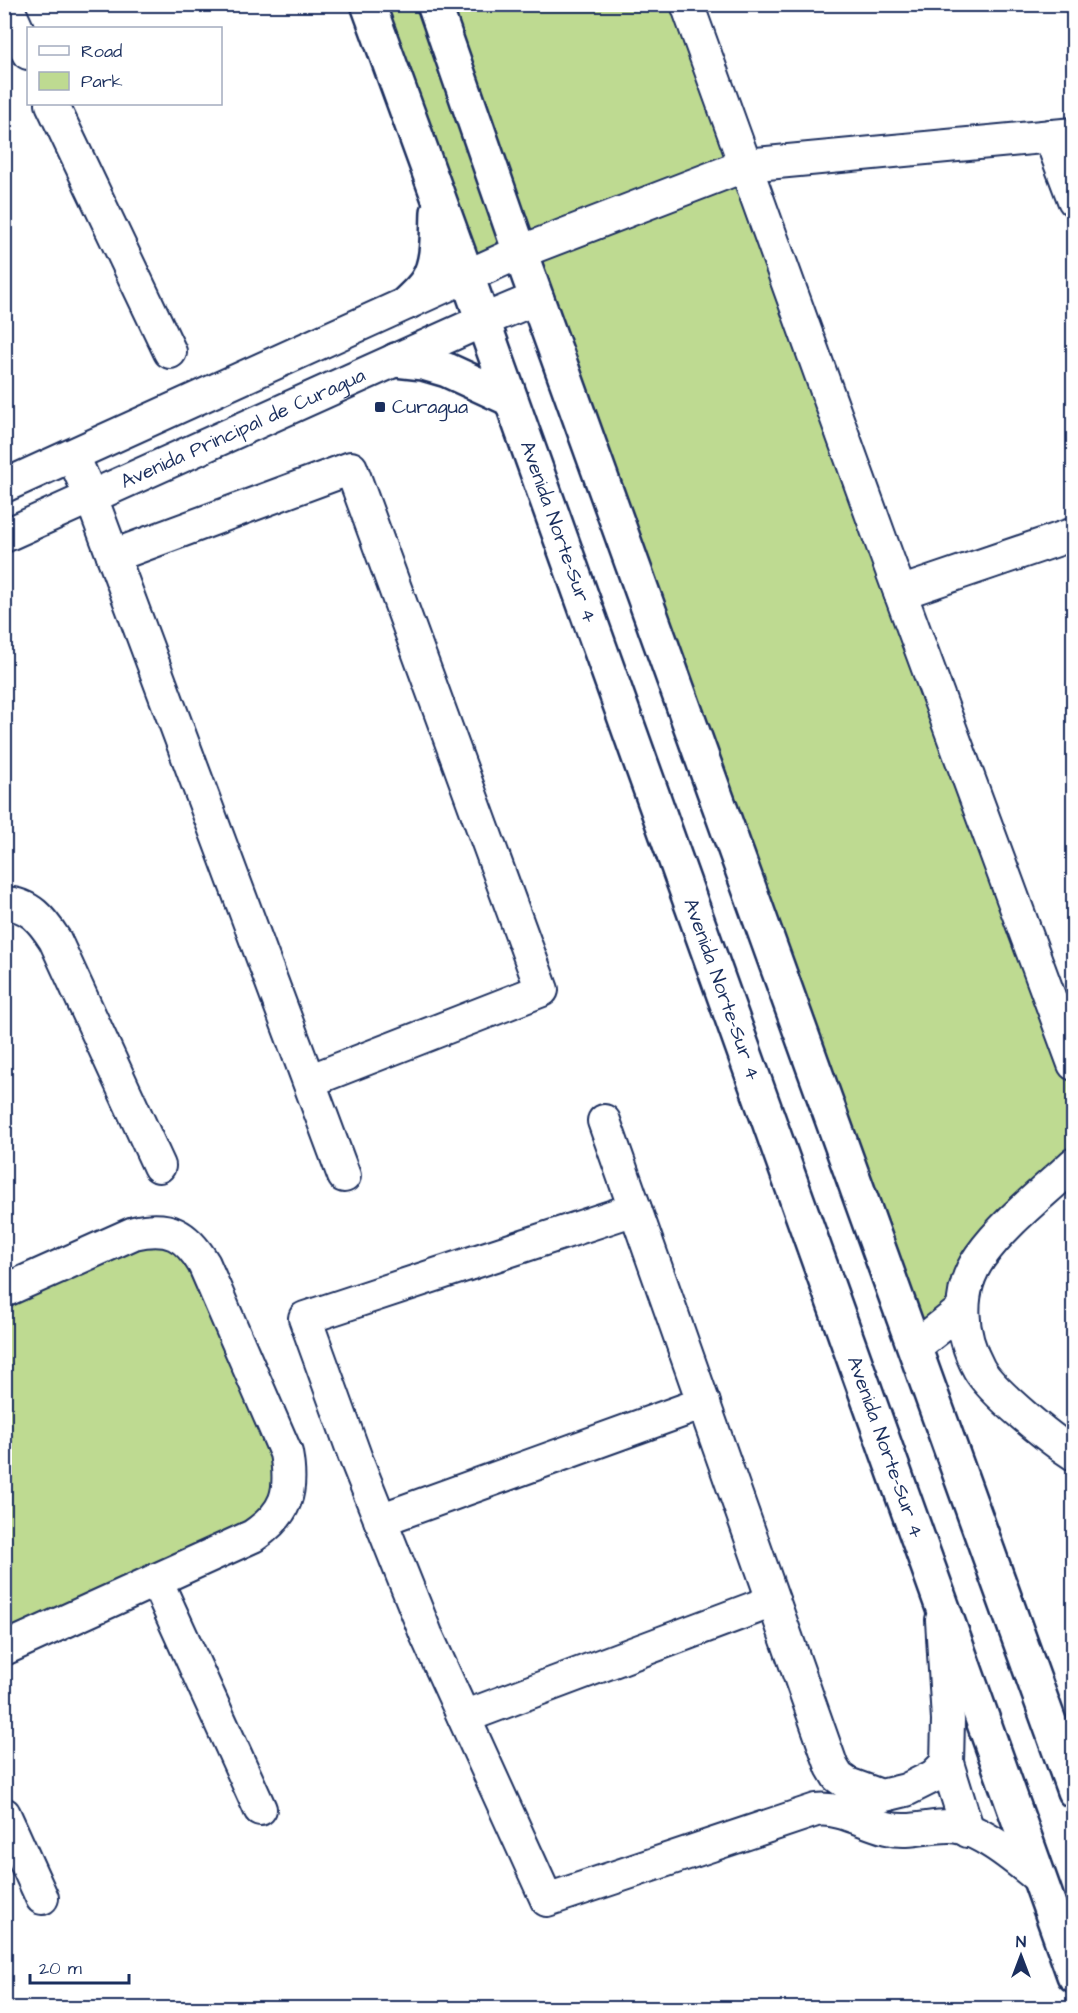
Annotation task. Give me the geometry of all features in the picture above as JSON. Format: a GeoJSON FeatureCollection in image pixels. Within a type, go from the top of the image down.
{"type":"FeatureCollection","features":[{"type":"Feature","properties":{"kind":"main road","name":"Avenida Norte-Sur 4"},"geometry":{"type":"LineString","coordinates":[[368,4],[1074,1975]]}},
{"type":"Feature","properties":{"kind":"main road"},"geometry":{"type":"LineString","coordinates":[[434,4],[520,252],[1074,1791]]}},
{"type":"Feature","properties":{"kind":"main road"},"geometry":{"type":"LineString","coordinates":[[408,302],[427,282],[433,266],[439,198]]}},
{"type":"Feature","properties":{"kind":"main road"},"geometry":{"type":"LineString","coordinates":[[396,360],[423,363],[447,370],[510,399]]}},
{"type":"Feature","properties":{"kind":"street"},"geometry":{"type":"LineString","coordinates":[[6,4],[27,51]]}},
{"type":"Feature","properties":{"kind":"street"},"geometry":{"type":"LineString","coordinates":[[687,4],[900,593],[1074,1064]]}},
{"type":"Feature","properties":{"kind":"street"},"geometry":{"type":"LineString","coordinates":[[52,105],[170,352]]}},
{"type":"Feature","properties":{"kind":"street"},"geometry":{"type":"LineString","coordinates":[[4,486],[520,252],[746,165],[1062,135],[1074,200]]}},
{"type":"Feature","properties":{"kind":"street","name":"Avenida Principal de Curagua"},"geometry":{"type":"LineString","coordinates":[[4,536],[537,298]]}},
{"type":"Feature","properties":{"kind":"street"},"geometry":{"type":"LineString","coordinates":[[74,456],[344,1176]]}},
{"type":"Feature","properties":{"kind":"street"},"geometry":{"type":"LineString","coordinates":[[112,556],[351,468],[542,990],[309,1081]]}},
{"type":"Feature","properties":{"kind":"street"},"geometry":{"type":"LineString","coordinates":[[900,593],[1074,534]]}},
{"type":"Feature","properties":{"kind":"street"},"geometry":{"type":"LineString","coordinates":[[4,903],[15,904],[36,915],[55,940],[159,1166]]}},
{"type":"Feature","properties":{"kind":"street"},"geometry":{"type":"LineString","coordinates":[[604,1121],[832,1767],[838,1777],[848,1784],[881,1796],[906,1790],[934,1776],[947,1763]]}},
{"type":"Feature","properties":{"kind":"street"},"geometry":{"type":"LineString","coordinates":[[1074,1164],[1000,1232],[979,1258],[964,1292],[963,1309],[963,1326],[980,1371],[1030,1420],[1063,1448],[1074,1454]]}},
{"type":"Feature","properties":{"kind":"street"},"geometry":{"type":"LineString","coordinates":[[635,1209],[305,1318],[380,1520],[426,1634],[547,1900],[816,1810],[825,1809],[841,1812],[888,1829],[909,1831],[952,1826],[968,1831],[1001,1847],[1038,1877]]}},
{"type":"Feature","properties":{"kind":"street"},"geometry":{"type":"LineString","coordinates":[[4,1291],[134,1233],[147,1230],[172,1232],[183,1238],[204,1264],[286,1453],[289,1480],[287,1496],[277,1516],[253,1536],[4,1649]]}},
{"type":"Feature","properties":{"kind":"street"},"geometry":{"type":"LineString","coordinates":[[915,1347],[963,1309]]}},
{"type":"Feature","properties":{"kind":"street"},"geometry":{"type":"LineString","coordinates":[[380,1520],[704,1403]]}},
{"type":"Feature","properties":{"kind":"street"},"geometry":{"type":"LineString","coordinates":[[156,1580],[260,1809]]}},
{"type":"Feature","properties":{"kind":"street"},"geometry":{"type":"LineString","coordinates":[[464,1717],[774,1601]]}},
{"type":"Feature","properties":{"kind":"street"},"geometry":{"type":"LineString","coordinates":[[941,1605],[948,1720],[947,1763],[968,1831]]}},
{"type":"Feature","properties":{"kind":"street"},"geometry":{"type":"LineString","coordinates":[[881,1796],[888,1829]]}},
{"type":"Feature","properties":{"kind":"street"},"geometry":{"type":"LineString","coordinates":[[4,1814],[42,1898]]}},
{"type":"Feature","properties":{"kind":"green space"},"geometry":{"type":"Polygon","coordinates":[[[368,5],[687,5],[1073,1064],[1073,1164],[915,1347],[521,252],[467,276],[368,5]]]}},
{"type":"Feature","properties":{"kind":"green space"},"geometry":{"type":"Polygon","coordinates":[[[172,1232],[286,1453],[283,1506],[4,1649],[4,1291],[172,1232]]]}},
{"type":"Feature","properties":{"kind":"place","name":"Curagua"},"geometry":{"type":"Point","coordinates":[380,407]}}]}
